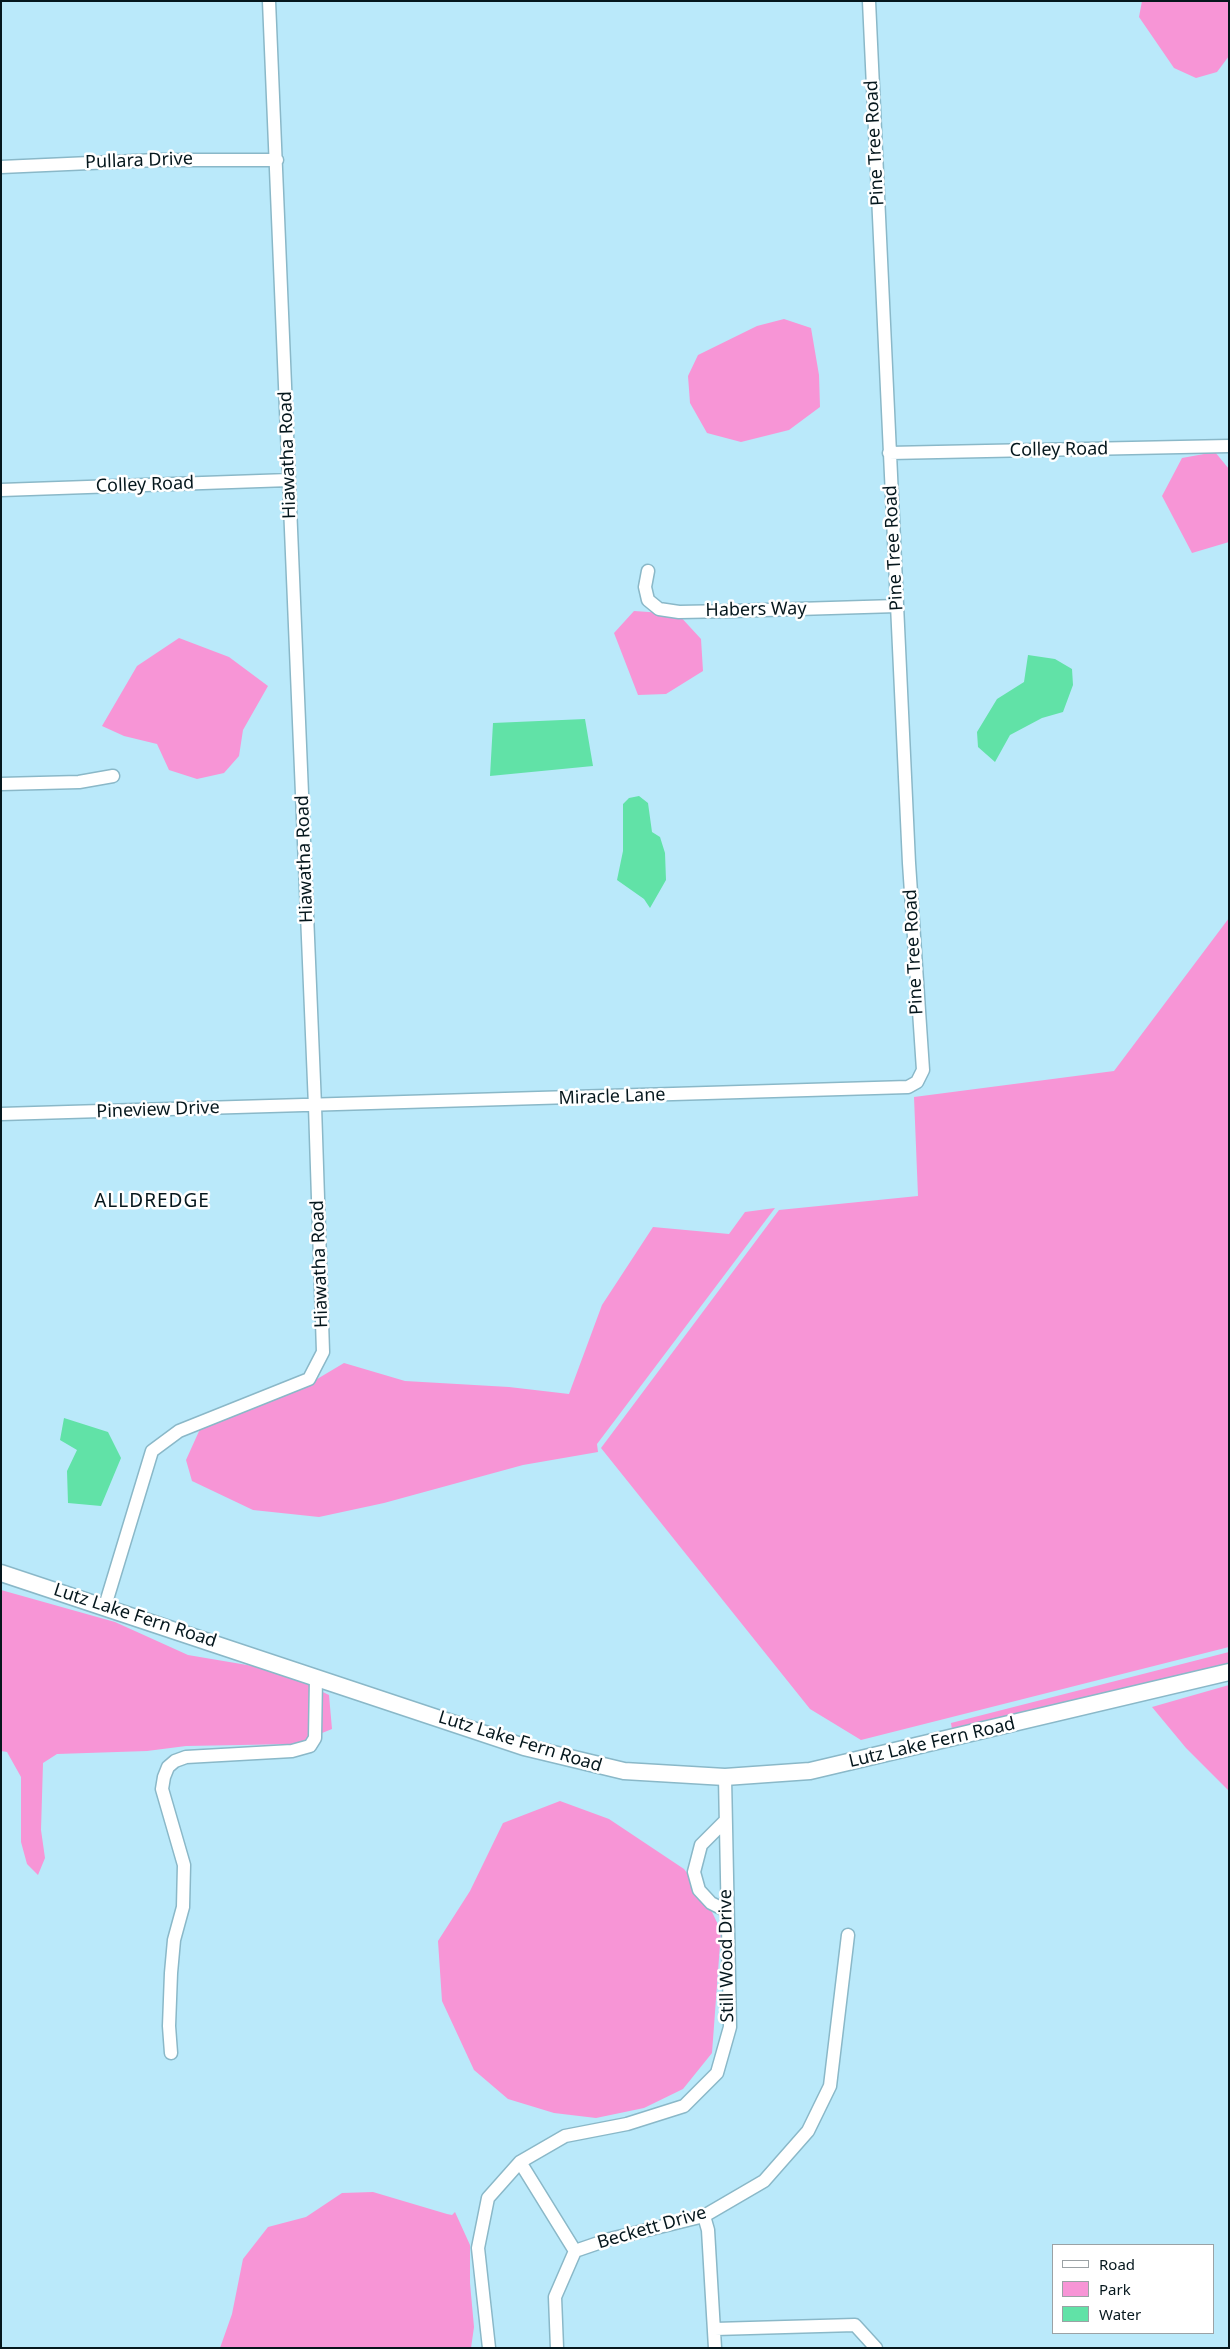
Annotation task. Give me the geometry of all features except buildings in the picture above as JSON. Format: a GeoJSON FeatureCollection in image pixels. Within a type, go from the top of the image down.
{"type":"FeatureCollection","features":[{"type":"Feature","properties":{"kind":"main road","name":"Lutz Lake Fern Road"},"geometry":{"type":"LineString","coordinates":[[1,1573],[516,1744],[574,1761],[624,1772],[725,1777],[810,1771],[1229,1672]]}},
{"type":"Feature","properties":{"kind":"street","name":"Hiawatha Road"},"geometry":{"type":"LineString","coordinates":[[105,1606],[152,1451],[179,1431],[309,1379],[323,1352],[316,1106],[269,1]]}},
{"type":"Feature","properties":{"kind":"street","name":"Pine Tree Road"},"geometry":{"type":"LineString","coordinates":[[869,1],[889,453],[922,1070],[917,1082],[908,1087]]}},
{"type":"Feature","properties":{"kind":"street","name":"Pullara Drive"},"geometry":{"type":"LineString","coordinates":[[1,167],[157,160],[276,160]]}},
{"type":"Feature","properties":{"kind":"street","name":"Colley Road"},"geometry":{"type":"LineString","coordinates":[[889,453],[1229,446]]}},
{"type":"Feature","properties":{"kind":"street","name":"Colley Road"},"geometry":{"type":"LineString","coordinates":[[1,490],[289,480]]}},
{"type":"Feature","properties":{"kind":"street","name":"Habers Way"},"geometry":{"type":"LineString","coordinates":[[648,571],[645,587],[648,600],[659,609],[679,612],[897,606]]}},
{"type":"Feature","properties":{"kind":"street"},"geometry":{"type":"LineString","coordinates":[[1,784],[79,782],[113,776]]}},
{"type":"Feature","properties":{"kind":"street","name":"Miracle Lane"},"geometry":{"type":"LineString","coordinates":[[316,1106],[908,1087]]}},
{"type":"Feature","properties":{"kind":"street","name":"Pineview Drive"},"geometry":{"type":"LineString","coordinates":[[1,1114],[316,1106]]}},
{"type":"Feature","properties":{"kind":"street"},"geometry":{"type":"LineString","coordinates":[[171,2053],[169,2026],[171,1973],[174,1940],[183,1907],[184,1865],[162,1789],[164,1777],[168,1767],[175,1761],[186,1757],[292,1751],[310,1746],[315,1738],[316,1677]]}},
{"type":"Feature","properties":{"kind":"street","name":"Still Wood Drive"},"geometry":{"type":"LineString","coordinates":[[489,2348],[478,2248],[488,2198],[520,2162],[565,2136],[627,2124],[684,2106],[717,2073],[730,2027],[725,1777]]}},
{"type":"Feature","properties":{"kind":"street"},"geometry":{"type":"LineString","coordinates":[[725,1821],[701,1845],[694,1872],[699,1890],[711,1903],[727,1911]]}},
{"type":"Feature","properties":{"kind":"street","name":"Beckett Drive"},"geometry":{"type":"LineString","coordinates":[[558,2348],[555,2297],[575,2251],[610,2239],[704,2216],[764,2180],[808,2131],[830,2086],[848,1935]]}},
{"type":"Feature","properties":{"kind":"street"},"geometry":{"type":"LineString","coordinates":[[520,2162],[575,2251]]}},
{"type":"Feature","properties":{"kind":"street"},"geometry":{"type":"LineString","coordinates":[[704,2216],[708,2230],[715,2348]]}},
{"type":"Feature","properties":{"kind":"street"},"geometry":{"type":"LineString","coordinates":[[714,2329],[854,2325],[876,2348]]}},
{"type":"Feature","properties":{"kind":"green space"},"geometry":{"type":"Polygon","coordinates":[[[1142,1],[1229,1],[1229,56],[1217,72],[1196,78],[1174,68],[1139,17],[1142,1]]]}},
{"type":"Feature","properties":{"kind":"green space"},"geometry":{"type":"Polygon","coordinates":[[[784,319],[811,328],[819,375],[820,407],[789,430],[741,442],[707,433],[690,403],[688,376],[698,355],[757,326],[784,319]]]}},
{"type":"Feature","properties":{"kind":"green space"},"geometry":{"type":"Polygon","coordinates":[[[1215,452],[1229,469],[1229,542],[1192,553],[1162,496],[1182,458],[1215,452]]]}},
{"type":"Feature","properties":{"kind":"green space"},"geometry":{"type":"Polygon","coordinates":[[[634,611],[678,614],[701,639],[703,671],[666,694],[638,695],[614,633],[634,611]]]}},
{"type":"Feature","properties":{"kind":"green space"},"geometry":{"type":"Polygon","coordinates":[[[179,638],[229,657],[268,686],[243,730],[239,756],[224,773],[197,779],[169,770],[157,744],[124,736],[102,726],[137,666],[179,638]]]}},
{"type":"Feature","properties":{"kind":"green space"},"geometry":{"type":"Polygon","coordinates":[[[1229,918],[1229,1647],[861,1740],[810,1709],[601,1448],[779,1210],[918,1196],[914,1097],[1114,1071],[1229,918]]]}},
{"type":"Feature","properties":{"kind":"green space"},"geometry":{"type":"Polygon","coordinates":[[[775,1208],[597,1444],[598,1452],[523,1465],[384,1503],[319,1517],[253,1510],[192,1481],[186,1460],[200,1429],[297,1391],[344,1363],[405,1381],[509,1387],[569,1394],[602,1305],[653,1227],[729,1234],[745,1212],[775,1208]]]}},
{"type":"Feature","properties":{"kind":"green space"},"geometry":{"type":"Polygon","coordinates":[[[1,1590],[115,1622],[188,1655],[253,1666],[298,1680],[329,1695],[332,1729],[295,1744],[186,1746],[147,1751],[57,1754],[43,1763],[41,1830],[45,1858],[38,1875],[27,1864],[21,1842],[21,1777],[7,1752],[1,1751],[1,1590]]]}},
{"type":"Feature","properties":{"kind":"green space"},"geometry":{"type":"Polygon","coordinates":[[[1229,1652],[1229,1666],[952,1730],[951,1723],[1229,1652]]]}},
{"type":"Feature","properties":{"kind":"green space"},"geometry":{"type":"Polygon","coordinates":[[[1229,1685],[1229,1791],[1186,1748],[1152,1707],[1229,1685]]]}},
{"type":"Feature","properties":{"kind":"green space"},"geometry":{"type":"Polygon","coordinates":[[[560,1801],[609,1819],[684,1869],[704,1895],[721,1931],[712,2053],[683,2089],[644,2108],[596,2118],[554,2113],[508,2099],[474,2070],[442,2001],[438,1941],[470,1891],[503,1823],[560,1801]]]}},
{"type":"Feature","properties":{"kind":"green space"},"geometry":{"type":"Polygon","coordinates":[[[373,2192],[447,2214],[452,2215],[455,2212],[470,2245],[470,2283],[474,2327],[471,2348],[220,2348],[232,2314],[243,2259],[268,2227],[306,2217],[342,2193],[373,2192]]]}},
{"type":"Feature","properties":{"kind":"water"},"geometry":{"type":"Polygon","coordinates":[[[1028,655],[1055,659],[1072,669],[1073,685],[1063,712],[1042,718],[1010,735],[995,762],[978,747],[977,732],[997,699],[1024,682],[1028,655]]]}},
{"type":"Feature","properties":{"kind":"water"},"geometry":{"type":"Polygon","coordinates":[[[585,719],[593,766],[490,776],[493,723],[585,719]]]}},
{"type":"Feature","properties":{"kind":"water"},"geometry":{"type":"Polygon","coordinates":[[[639,796],[648,803],[652,832],[660,837],[665,853],[666,880],[650,908],[644,899],[617,880],[623,851],[623,804],[629,798],[639,796]]]}},
{"type":"Feature","properties":{"kind":"water"},"geometry":{"type":"Polygon","coordinates":[[[64,1418],[108,1432],[121,1458],[101,1506],[68,1503],[67,1471],[77,1450],[60,1440],[64,1418]]]}},
{"type":"Feature","properties":{"kind":"district","name":"ALLDREDGE"},"geometry":{"type":"Point","coordinates":[152,1202]}}]}
